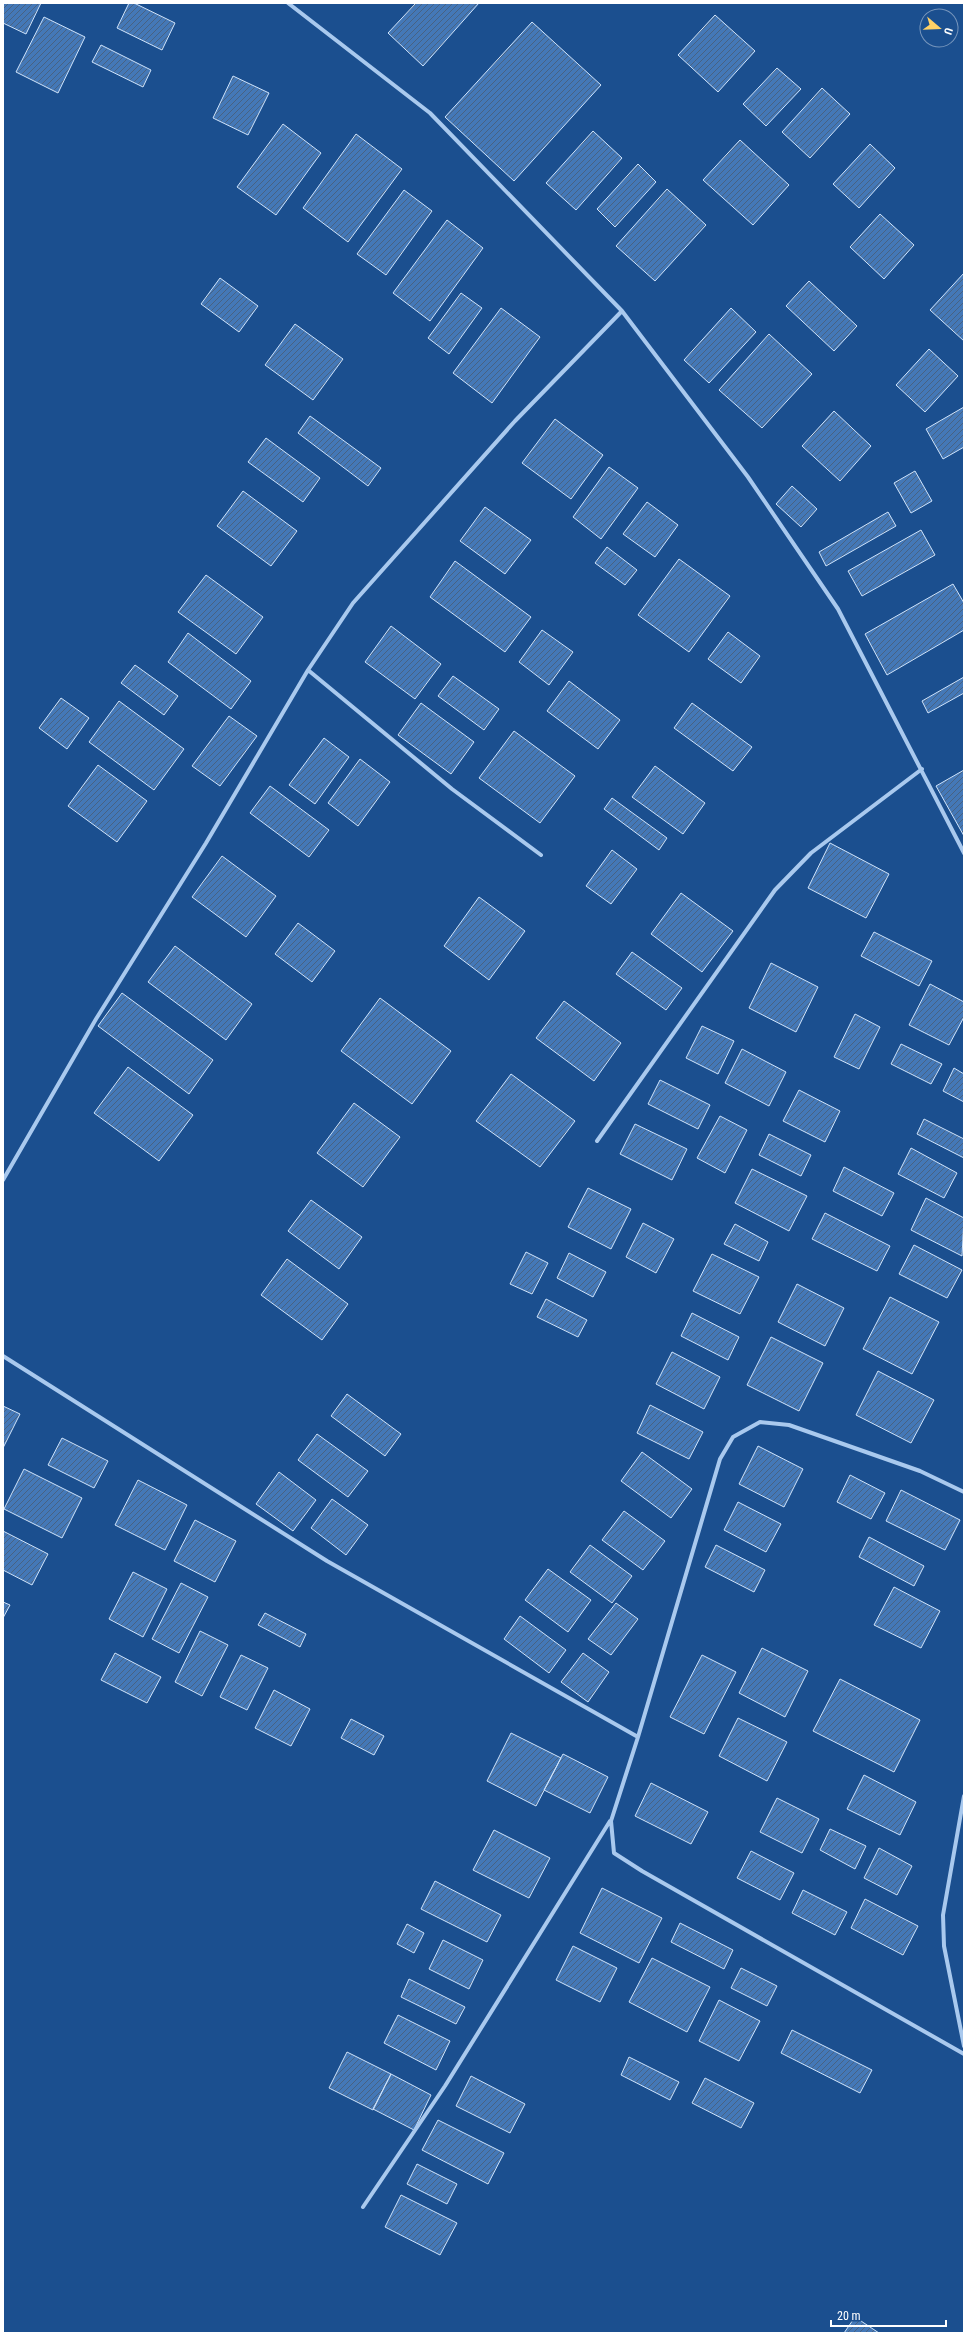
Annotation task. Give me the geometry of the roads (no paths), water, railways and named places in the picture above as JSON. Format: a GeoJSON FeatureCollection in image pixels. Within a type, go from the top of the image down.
{"type":"FeatureCollection","features":[{"type":"Feature","properties":{"kind":"street"},"geometry":{"type":"LineString","coordinates":[[288,3],[430,113],[622,311],[748,477],[838,609],[922,769],[964,853]]}},
{"type":"Feature","properties":{"kind":"street"},"geometry":{"type":"LineString","coordinates":[[3,1180],[96,1019],[206,843],[308,670],[353,603],[515,421],[622,311]]}},
{"type":"Feature","properties":{"kind":"street"},"geometry":{"type":"LineString","coordinates":[[308,670],[452,789],[541,855]]}},
{"type":"Feature","properties":{"kind":"street"},"geometry":{"type":"LineString","coordinates":[[597,1141],[775,890],[811,853],[922,769]]}},
{"type":"Feature","properties":{"kind":"street"},"geometry":{"type":"LineString","coordinates":[[3,1356],[327,1561],[638,1737]]}},
{"type":"Feature","properties":{"kind":"street"},"geometry":{"type":"LineString","coordinates":[[363,2207],[445,2086],[610,1821],[638,1737],[720,1459],[733,1437],[760,1422],[789,1425],[906,1466],[964,1492]]}},
{"type":"Feature","properties":{"kind":"street"},"geometry":{"type":"LineString","coordinates":[[964,1796],[943,1914],[944,1946],[964,2046]]}},
{"type":"Feature","properties":{"kind":"street"},"geometry":{"type":"LineString","coordinates":[[610,1821],[614,1853],[964,2054]]}}]}
